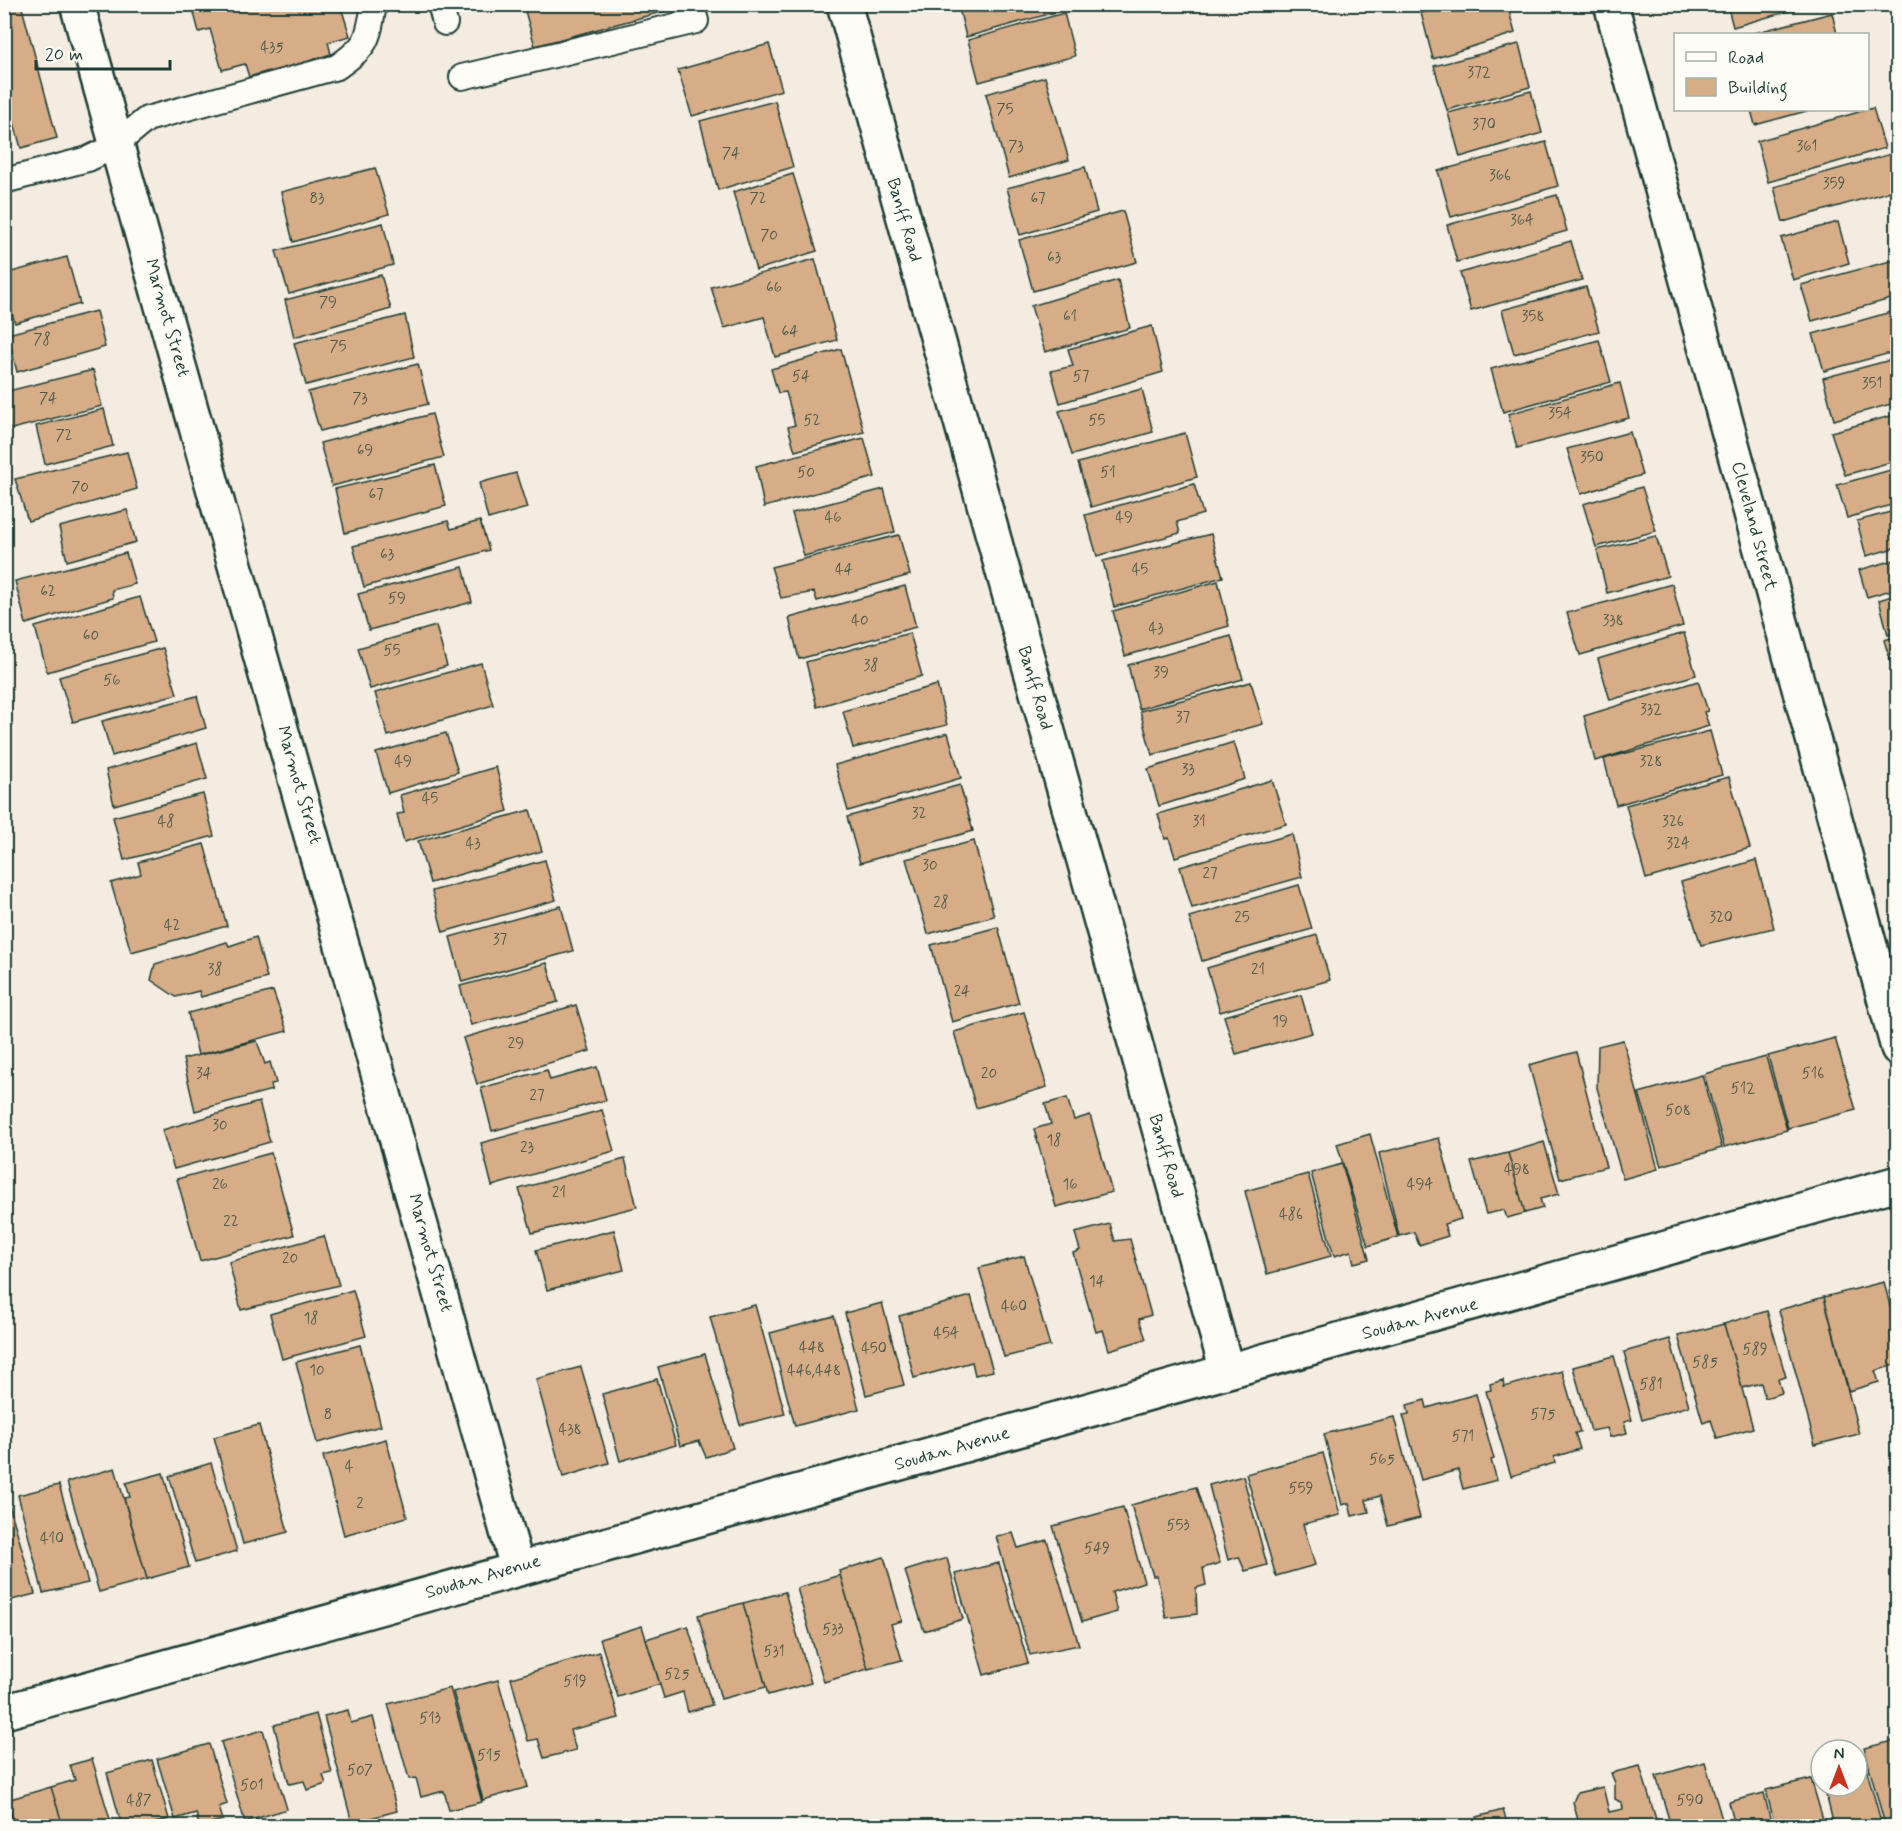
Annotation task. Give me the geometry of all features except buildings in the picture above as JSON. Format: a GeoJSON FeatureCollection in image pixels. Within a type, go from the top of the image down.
{"type":"FeatureCollection","features":[{"type":"Feature","properties":{"kind":"street","name":"Marmot Street"},"geometry":{"type":"LineString","coordinates":[[77,4],[118,141],[518,1567]]}},
{"type":"Feature","properties":{"kind":"street","name":"Banff Road"},"geometry":{"type":"LineString","coordinates":[[844,4],[1227,1371]]}},
{"type":"Feature","properties":{"kind":"street","name":"Cleveland Street"},"geometry":{"type":"LineString","coordinates":[[1611,4],[1898,1048]]}},
{"type":"Feature","properties":{"kind":"street","name":"Soudan Avenue"},"geometry":{"type":"LineString","coordinates":[[4,1712],[518,1567],[938,1454],[1227,1371],[1418,1320],[1898,1183]]}},
{"type":"Feature","properties":{"kind":"lane"},"geometry":{"type":"LineString","coordinates":[[4,181],[88,159],[118,141],[147,119],[337,67],[360,50],[368,36],[374,4]]}},
{"type":"Feature","properties":{"kind":"lane"},"geometry":{"type":"LineString","coordinates":[[462,77],[696,21],[691,4]]}}]}
